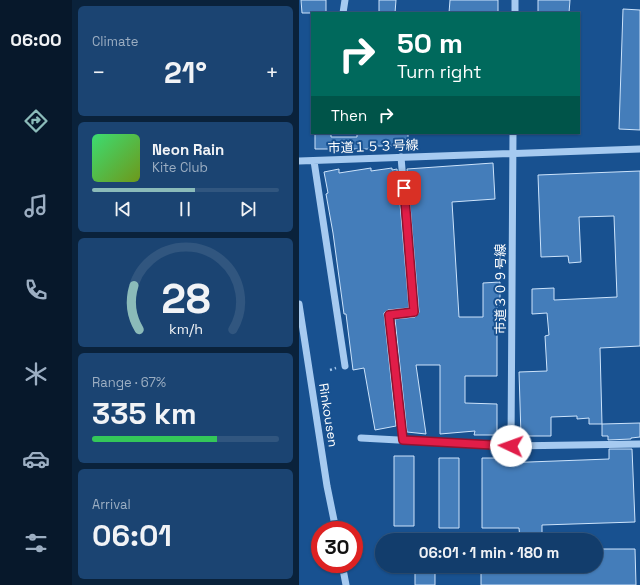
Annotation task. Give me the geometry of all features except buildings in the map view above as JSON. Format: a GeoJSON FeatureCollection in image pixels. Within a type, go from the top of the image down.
{"type":"FeatureCollection","features":[{"type":"Feature","properties":{"kind":"street"},"geometry":{"type":"LineString","coordinates":[[343,12],[345,0]]}},
{"type":"Feature","properties":{"kind":"street"},"geometry":{"type":"LineString","coordinates":[[515,0],[515,12]]}},
{"type":"Feature","properties":{"kind":"street","name":"市道３０９号線"},"geometry":{"type":"LineString","coordinates":[[511,446],[513,134]]}},
{"type":"Feature","properties":{"kind":"street","name":"市道１５３号線"},"geometry":{"type":"LineString","coordinates":[[299,161],[640,148]]}},
{"type":"Feature","properties":{"kind":"street"},"geometry":{"type":"LineString","coordinates":[[401,157],[414,312],[389,315],[403,440]]}},
{"type":"Feature","properties":{"kind":"street"},"geometry":{"type":"LineString","coordinates":[[314,161],[345,366]]}},
{"type":"Feature","properties":{"kind":"street","name":"Rinkousen"},"geometry":{"type":"LineString","coordinates":[[299,304],[327,486],[334,521]]}},
{"type":"Feature","properties":{"kind":"street"},"geometry":{"type":"LineString","coordinates":[[361,438],[511,446],[640,444]]}},
{"type":"Feature","properties":{"kind":"street"},"geometry":{"type":"LineString","coordinates":[[344,573],[346,585]]}},
{"type":"Feature","properties":{"kind":"route"},"geometry":{"type":"LineString","coordinates":[[404,188],[414,312],[389,315],[403,440],[511,446]]}}]}
